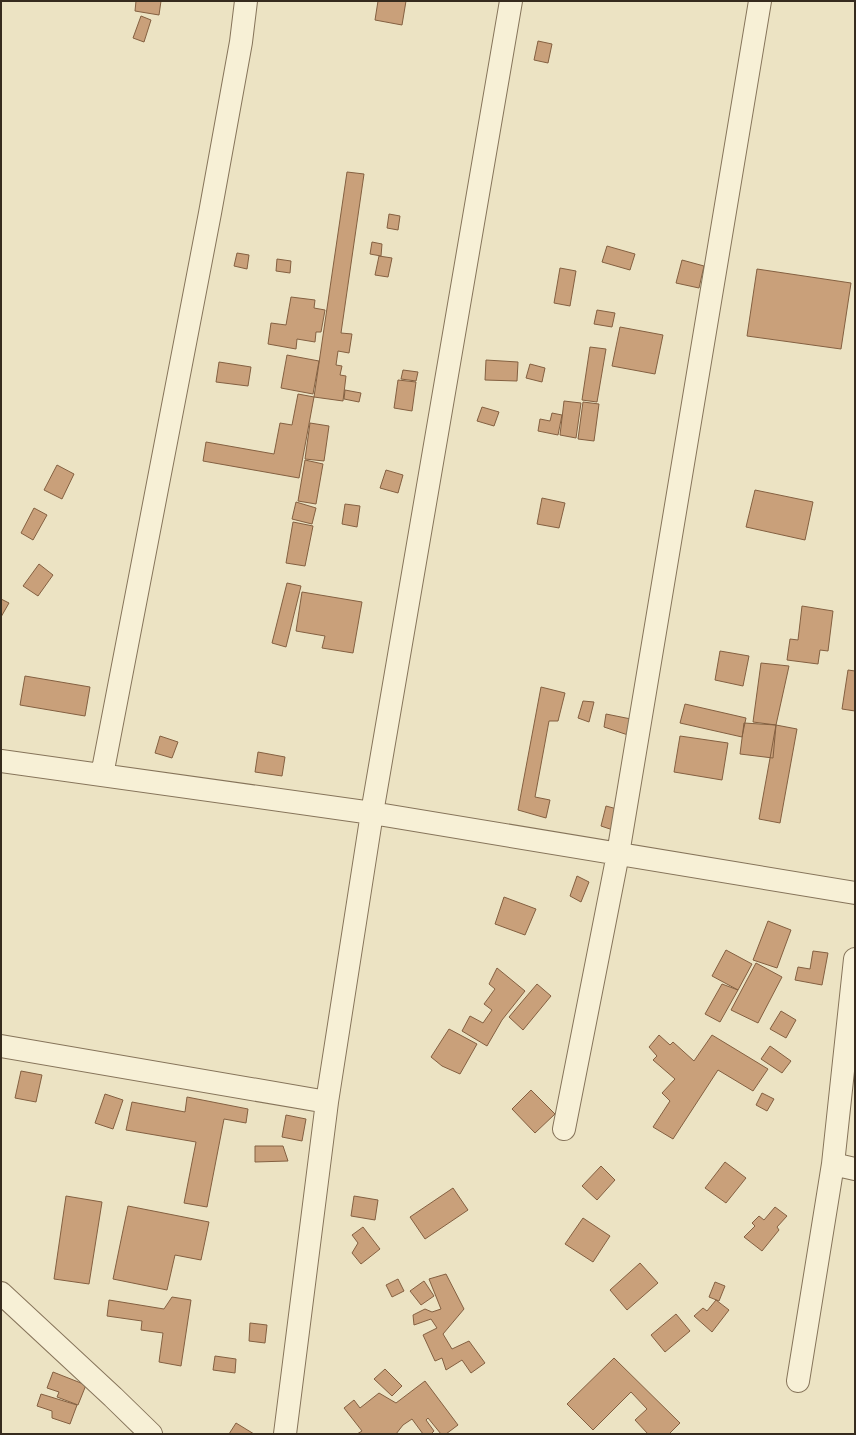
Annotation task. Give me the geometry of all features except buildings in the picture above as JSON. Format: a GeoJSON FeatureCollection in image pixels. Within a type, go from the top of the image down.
{"type":"FeatureCollection","features":[{"type":"Feature","properties":{"kind":"street"},"geometry":{"type":"LineString","coordinates":[[102,775],[210,213],[241,42],[246,1]]}},
{"type":"Feature","properties":{"kind":"street"},"geometry":{"type":"LineString","coordinates":[[285,1434],[327,1102],[372,813],[511,1]]}},
{"type":"Feature","properties":{"kind":"street"},"geometry":{"type":"LineString","coordinates":[[564,1129],[618,854],[760,1]]}},
{"type":"Feature","properties":{"kind":"street"},"geometry":{"type":"LineString","coordinates":[[1,761],[372,813],[855,893]]}},
{"type":"Feature","properties":{"kind":"street"},"geometry":{"type":"LineString","coordinates":[[798,1381],[833,1164],[855,959]]}},
{"type":"Feature","properties":{"kind":"street"},"geometry":{"type":"LineString","coordinates":[[1,1046],[327,1102]]}},
{"type":"Feature","properties":{"kind":"street"},"geometry":{"type":"LineString","coordinates":[[833,1164],[855,1169]]}},
{"type":"Feature","properties":{"kind":"street"},"geometry":{"type":"LineString","coordinates":[[1,1293],[113,1396],[151,1434]]}}]}
